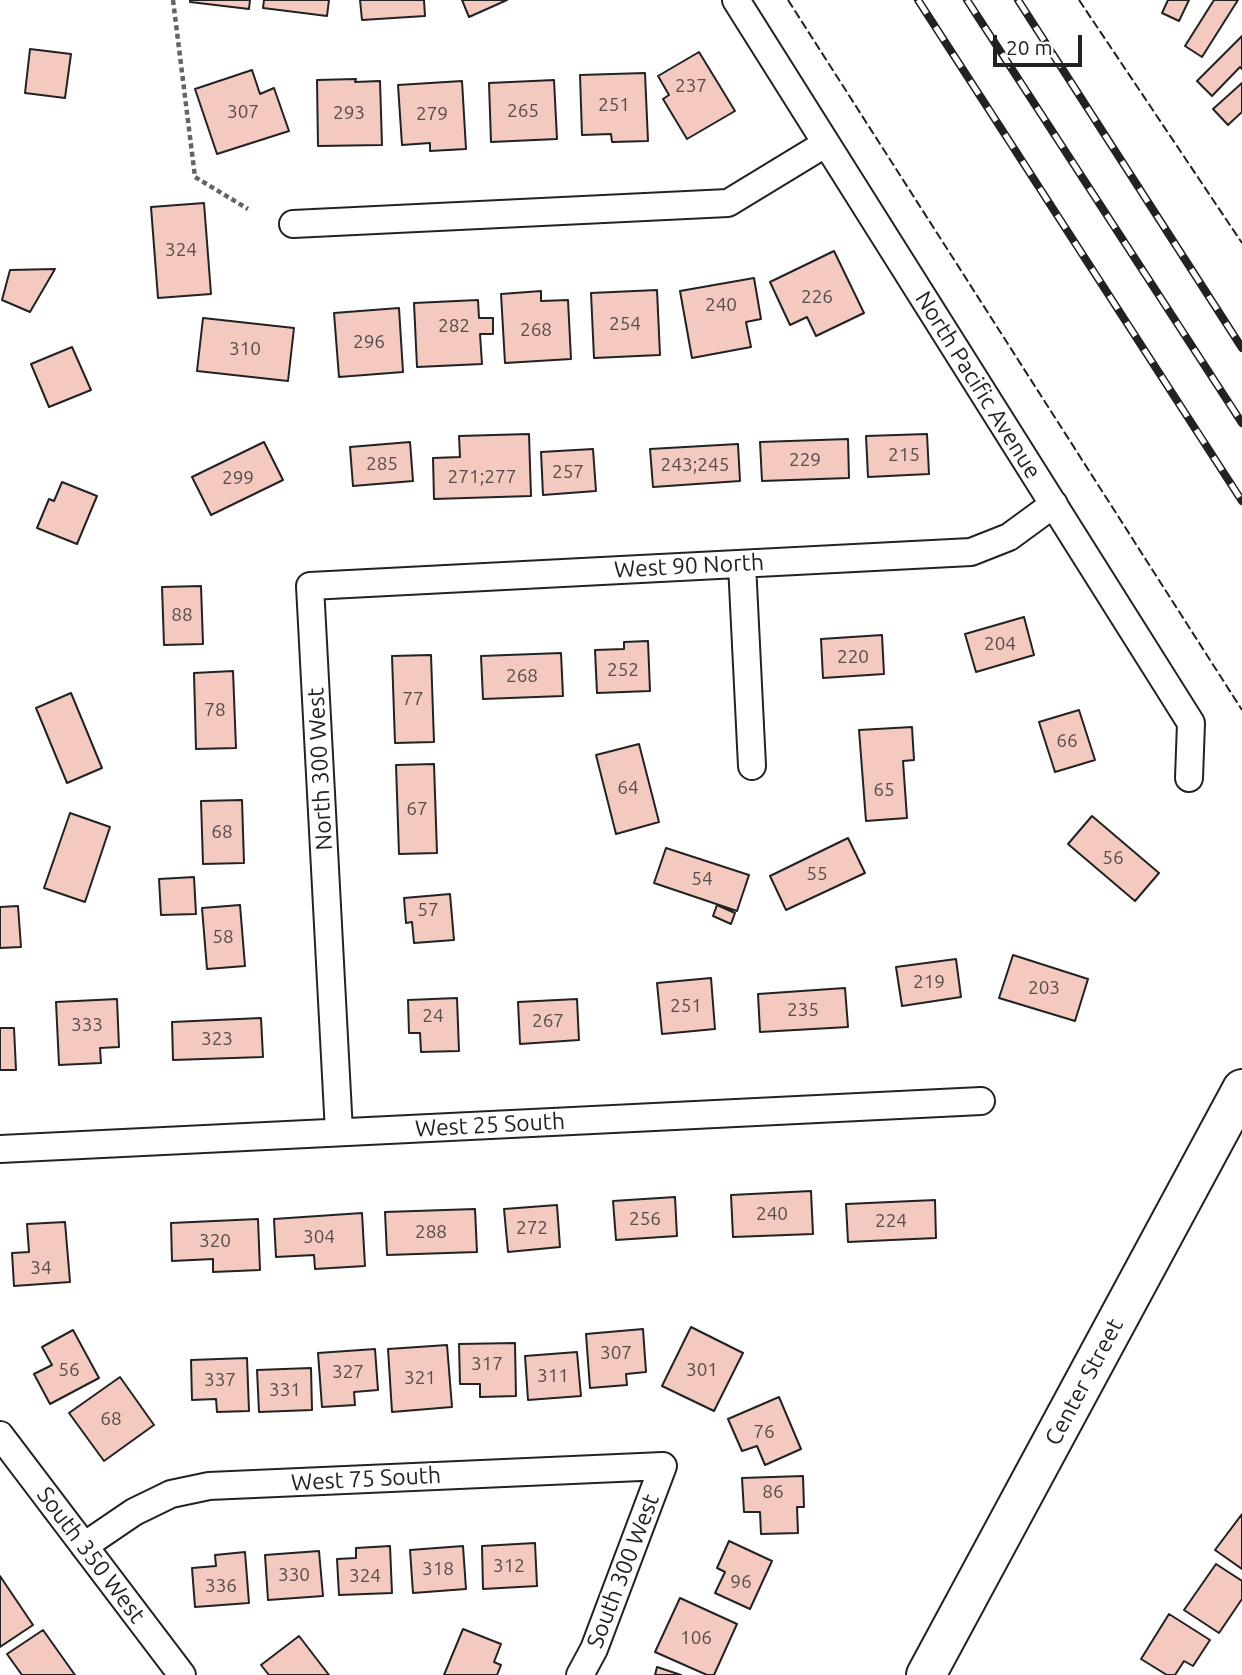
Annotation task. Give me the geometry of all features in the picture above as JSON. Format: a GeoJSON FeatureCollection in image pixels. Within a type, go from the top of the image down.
{"type":"FeatureCollection","features":[{"type":"Feature","properties":{"kind":"street","name":"North Pacific Avenue"},"geometry":{"type":"LineString","coordinates":[[736,0],[1191,723],[1189,778]]}},
{"type":"Feature","properties":{"kind":"street"},"geometry":{"type":"LineString","coordinates":[[293,223],[728,203],[825,144]]}},
{"type":"Feature","properties":{"kind":"street","name":"West 90 North"},"geometry":{"type":"LineString","coordinates":[[310,586],[971,552],[1009,537],[1054,504]]}},
{"type":"Feature","properties":{"kind":"street"},"geometry":{"type":"LineString","coordinates":[[742,564],[752,766]]}},
{"type":"Feature","properties":{"kind":"street","name":"North 300 West"},"geometry":{"type":"LineString","coordinates":[[310,586],[339,1132]]}},
{"type":"Feature","properties":{"kind":"street","name":"Center Street"},"geometry":{"type":"LineString","coordinates":[[926,1675],[1242,1089]]}},
{"type":"Feature","properties":{"kind":"street","name":"West 25 South"},"geometry":{"type":"LineString","coordinates":[[0,1149],[981,1101]]}},
{"type":"Feature","properties":{"kind":"street","name":"South 350 West"},"geometry":{"type":"LineString","coordinates":[[0,1435],[182,1675]]}},
{"type":"Feature","properties":{"kind":"street","name":"West 75 South"},"geometry":{"type":"LineString","coordinates":[[84,1546],[134,1512],[171,1494],[209,1486],[663,1466]]}},
{"type":"Feature","properties":{"kind":"street","name":"South 300 West"},"geometry":{"type":"LineString","coordinates":[[580,1675],[594,1649],[663,1466]]}},
{"type":"Feature","properties":{"kind":"path"},"geometry":{"type":"LineString","coordinates":[[173,0],[195,177],[248,209]]}},
{"type":"Feature","properties":{"kind":"building"},"geometry":{"type":"Polygon","coordinates":[[[190,0],[250,0],[249,9],[190,0]]]}},
{"type":"Feature","properties":{"kind":"building"},"geometry":{"type":"Polygon","coordinates":[[[264,0],[329,0],[327,16],[263,8],[264,0]]]}},
{"type":"Feature","properties":{"kind":"building"},"geometry":{"type":"Polygon","coordinates":[[[360,0],[424,0],[425,16],[362,20],[360,0]]]}},
{"type":"Feature","properties":{"kind":"building"},"geometry":{"type":"Polygon","coordinates":[[[462,0],[507,0],[469,17],[462,0]]]}},
{"type":"Feature","properties":{"kind":"building"},"geometry":{"type":"Polygon","coordinates":[[[1168,0],[1189,0],[1179,21],[1162,13],[1168,0]]]}},
{"type":"Feature","properties":{"kind":"building"},"geometry":{"type":"Polygon","coordinates":[[[1214,0],[1238,0],[1202,57],[1185,46],[1214,0]]]}},
{"type":"Feature","properties":{"kind":"building"},"geometry":{"type":"Polygon","coordinates":[[[1242,36],[1242,69],[1240,67],[1212,96],[1197,81],[1242,36]]]}},
{"type":"Feature","properties":{"kind":"building"},"geometry":{"type":"Polygon","coordinates":[[[30,49],[71,54],[65,98],[25,93],[30,49]]]}},
{"type":"Feature","properties":{"kind":"building"},"geometry":{"type":"Polygon","coordinates":[[[699,52],[735,111],[687,139],[663,99],[669,95],[658,76],[699,52]]]}},
{"type":"Feature","properties":{"kind":"building"},"geometry":{"type":"Polygon","coordinates":[[[252,70],[260,94],[274,88],[289,131],[217,154],[195,89],[252,70]]]}},
{"type":"Feature","properties":{"kind":"building"},"geometry":{"type":"Polygon","coordinates":[[[645,73],[648,141],[612,142],[611,134],[582,135],[580,75],[645,73]]]}},
{"type":"Feature","properties":{"kind":"building"},"geometry":{"type":"Polygon","coordinates":[[[356,79],[355,82],[380,81],[382,145],[318,146],[317,80],[356,79]]]}},
{"type":"Feature","properties":{"kind":"building"},"geometry":{"type":"Polygon","coordinates":[[[554,80],[557,139],[491,142],[489,83],[554,80]]]}},
{"type":"Feature","properties":{"kind":"building"},"geometry":{"type":"Polygon","coordinates":[[[462,81],[466,149],[430,151],[430,143],[402,145],[398,85],[462,81]]]}},
{"type":"Feature","properties":{"kind":"building"},"geometry":{"type":"Polygon","coordinates":[[[1242,83],[1242,112],[1228,125],[1213,109],[1242,83]]]}},
{"type":"Feature","properties":{"kind":"building"},"geometry":{"type":"Polygon","coordinates":[[[204,203],[211,294],[158,298],[151,207],[204,203]]]}},
{"type":"Feature","properties":{"kind":"building"},"geometry":{"type":"Polygon","coordinates":[[[834,251],[864,313],[816,336],[807,317],[790,325],[770,282],[834,251]]]}},
{"type":"Feature","properties":{"kind":"building"},"geometry":{"type":"Polygon","coordinates":[[[55,269],[30,312],[2,300],[10,270],[55,269]]]}},
{"type":"Feature","properties":{"kind":"building"},"geometry":{"type":"Polygon","coordinates":[[[754,278],[761,319],[746,322],[751,347],[692,358],[680,291],[754,278]]]}},
{"type":"Feature","properties":{"kind":"building"},"geometry":{"type":"Polygon","coordinates":[[[657,290],[660,355],[594,358],[591,293],[657,290]]]}},
{"type":"Feature","properties":{"kind":"building"},"geometry":{"type":"Polygon","coordinates":[[[541,291],[541,301],[568,300],[571,359],[505,363],[501,294],[541,291]]]}},
{"type":"Feature","properties":{"kind":"building"},"geometry":{"type":"Polygon","coordinates":[[[478,300],[479,318],[493,318],[493,334],[480,334],[482,364],[417,367],[414,303],[478,300]]]}},
{"type":"Feature","properties":{"kind":"building"},"geometry":{"type":"Polygon","coordinates":[[[399,308],[403,372],[339,377],[334,313],[399,308]]]}},
{"type":"Feature","properties":{"kind":"building"},"geometry":{"type":"Polygon","coordinates":[[[203,318],[294,328],[288,381],[197,371],[203,318]]]}},
{"type":"Feature","properties":{"kind":"building"},"geometry":{"type":"Polygon","coordinates":[[[72,347],[91,390],[49,407],[31,364],[72,347]]]}},
{"type":"Feature","properties":{"kind":"building"},"geometry":{"type":"Polygon","coordinates":[[[529,434],[531,496],[434,499],[433,458],[460,457],[459,436],[529,434]]]}},
{"type":"Feature","properties":{"kind":"building"},"geometry":{"type":"Polygon","coordinates":[[[927,434],[929,474],[868,477],[866,436],[927,434]]]}},
{"type":"Feature","properties":{"kind":"building"},"geometry":{"type":"Polygon","coordinates":[[[848,439],[849,478],[762,481],[760,442],[848,439]]]}},
{"type":"Feature","properties":{"kind":"building"},"geometry":{"type":"Polygon","coordinates":[[[264,442],[283,480],[211,515],[192,477],[264,442]]]}},
{"type":"Feature","properties":{"kind":"building"},"geometry":{"type":"Polygon","coordinates":[[[410,442],[413,481],[353,486],[350,447],[410,442]]]}},
{"type":"Feature","properties":{"kind":"building"},"geometry":{"type":"Polygon","coordinates":[[[738,444],[740,481],[653,487],[650,449],[738,444]]]}},
{"type":"Feature","properties":{"kind":"building"},"geometry":{"type":"Polygon","coordinates":[[[593,449],[596,491],[543,495],[541,452],[593,449]]]}},
{"type":"Feature","properties":{"kind":"building"},"geometry":{"type":"Polygon","coordinates":[[[62,482],[97,496],[77,544],[37,528],[49,499],[54,501],[62,482]]]}},
{"type":"Feature","properties":{"kind":"building"},"geometry":{"type":"Polygon","coordinates":[[[201,586],[203,644],[164,645],[162,587],[201,586]]]}},
{"type":"Feature","properties":{"kind":"building"},"geometry":{"type":"Polygon","coordinates":[[[1024,617],[1034,655],[976,672],[965,634],[1024,617]]]}},
{"type":"Feature","properties":{"kind":"building"},"geometry":{"type":"Polygon","coordinates":[[[882,635],[884,674],[823,678],[821,639],[882,635]]]}},
{"type":"Feature","properties":{"kind":"building"},"geometry":{"type":"Polygon","coordinates":[[[648,641],[650,691],[597,693],[595,650],[624,649],[624,642],[648,641]]]}},
{"type":"Feature","properties":{"kind":"building"},"geometry":{"type":"Polygon","coordinates":[[[561,653],[563,696],[483,699],[481,656],[561,653]]]}},
{"type":"Feature","properties":{"kind":"building"},"geometry":{"type":"Polygon","coordinates":[[[431,655],[434,742],[395,743],[392,656],[431,655]]]}},
{"type":"Feature","properties":{"kind":"building"},"geometry":{"type":"Polygon","coordinates":[[[233,671],[236,748],[196,749],[194,673],[233,671]]]}},
{"type":"Feature","properties":{"kind":"building"},"geometry":{"type":"Polygon","coordinates":[[[71,693],[102,768],[67,783],[36,708],[71,693]]]}},
{"type":"Feature","properties":{"kind":"building"},"geometry":{"type":"Polygon","coordinates":[[[1079,710],[1095,760],[1055,772],[1039,722],[1079,710]]]}},
{"type":"Feature","properties":{"kind":"building"},"geometry":{"type":"Polygon","coordinates":[[[912,727],[914,760],[903,761],[907,818],[866,821],[859,730],[912,727]]]}},
{"type":"Feature","properties":{"kind":"building"},"geometry":{"type":"Polygon","coordinates":[[[639,744],[659,822],[616,834],[596,755],[639,744]]]}},
{"type":"Feature","properties":{"kind":"building"},"geometry":{"type":"Polygon","coordinates":[[[434,764],[437,853],[399,854],[396,765],[434,764]]]}},
{"type":"Feature","properties":{"kind":"building"},"geometry":{"type":"Polygon","coordinates":[[[242,800],[244,863],[203,864],[201,801],[242,800]]]}},
{"type":"Feature","properties":{"kind":"building"},"geometry":{"type":"Polygon","coordinates":[[[70,813],[110,827],[85,902],[44,888],[70,813]]]}},
{"type":"Feature","properties":{"kind":"building"},"geometry":{"type":"Polygon","coordinates":[[[1092,816],[1159,873],[1135,901],[1068,844],[1092,816]]]}},
{"type":"Feature","properties":{"kind":"building"},"geometry":{"type":"Polygon","coordinates":[[[848,838],[865,873],[786,910],[770,876],[848,838]]]}},
{"type":"Feature","properties":{"kind":"building"},"geometry":{"type":"Polygon","coordinates":[[[666,848],[749,875],[737,911],[654,883],[666,848]]]}},
{"type":"Feature","properties":{"kind":"building"},"geometry":{"type":"Polygon","coordinates":[[[194,877],[196,914],[161,915],[159,879],[194,877]]]}},
{"type":"Feature","properties":{"kind":"building"},"geometry":{"type":"Polygon","coordinates":[[[450,894],[454,940],[414,943],[412,922],[406,923],[404,898],[450,894]]]}},
{"type":"Feature","properties":{"kind":"building"},"geometry":{"type":"Polygon","coordinates":[[[240,905],[245,966],[207,969],[202,908],[240,905]]]}},
{"type":"Feature","properties":{"kind":"building"},"geometry":{"type":"Polygon","coordinates":[[[717,905],[735,913],[731,924],[713,916],[717,905]]]}},
{"type":"Feature","properties":{"kind":"building"},"geometry":{"type":"Polygon","coordinates":[[[18,906],[21,947],[0,948],[0,907],[18,906]]]}},
{"type":"Feature","properties":{"kind":"building"},"geometry":{"type":"Polygon","coordinates":[[[1013,955],[1088,979],[1075,1021],[999,998],[1013,955]]]}},
{"type":"Feature","properties":{"kind":"building"},"geometry":{"type":"Polygon","coordinates":[[[956,959],[961,997],[902,1006],[896,967],[956,959]]]}},
{"type":"Feature","properties":{"kind":"building"},"geometry":{"type":"Polygon","coordinates":[[[711,978],[715,1029],[662,1034],[657,983],[711,978]]]}},
{"type":"Feature","properties":{"kind":"building"},"geometry":{"type":"Polygon","coordinates":[[[845,988],[848,1027],[760,1032],[758,994],[845,988]]]}},
{"type":"Feature","properties":{"kind":"building"},"geometry":{"type":"Polygon","coordinates":[[[457,998],[459,1051],[421,1052],[420,1033],[409,1033],[408,1000],[457,998]]]}},
{"type":"Feature","properties":{"kind":"building"},"geometry":{"type":"Polygon","coordinates":[[[117,999],[119,1047],[100,1048],[101,1063],[59,1065],[56,1002],[117,999]]]}},
{"type":"Feature","properties":{"kind":"building"},"geometry":{"type":"Polygon","coordinates":[[[577,999],[579,1040],[520,1044],[518,1002],[577,999]]]}},
{"type":"Feature","properties":{"kind":"building"},"geometry":{"type":"Polygon","coordinates":[[[261,1018],[263,1057],[173,1060],[172,1022],[261,1018]]]}},
{"type":"Feature","properties":{"kind":"building"},"geometry":{"type":"Polygon","coordinates":[[[0,1028],[14,1028],[16,1070],[0,1070],[0,1028]]]}},
{"type":"Feature","properties":{"kind":"building"},"geometry":{"type":"Polygon","coordinates":[[[811,1191],[813,1234],[733,1237],[731,1195],[811,1191]]]}},
{"type":"Feature","properties":{"kind":"building"},"geometry":{"type":"Polygon","coordinates":[[[675,1197],[677,1236],[616,1240],[613,1201],[675,1197]]]}},
{"type":"Feature","properties":{"kind":"building"},"geometry":{"type":"Polygon","coordinates":[[[935,1200],[936,1238],[848,1242],[846,1204],[935,1200]]]}},
{"type":"Feature","properties":{"kind":"building"},"geometry":{"type":"Polygon","coordinates":[[[557,1205],[560,1247],[508,1252],[504,1209],[557,1205]]]}},
{"type":"Feature","properties":{"kind":"building"},"geometry":{"type":"Polygon","coordinates":[[[475,1209],[477,1252],[387,1255],[385,1212],[475,1209]]]}},
{"type":"Feature","properties":{"kind":"building"},"geometry":{"type":"Polygon","coordinates":[[[362,1213],[365,1266],[315,1269],[314,1255],[276,1257],[274,1219],[362,1213]]]}},
{"type":"Feature","properties":{"kind":"building"},"geometry":{"type":"Polygon","coordinates":[[[258,1219],[260,1270],[213,1272],[213,1259],[172,1261],[171,1223],[258,1219]]]}},
{"type":"Feature","properties":{"kind":"building"},"geometry":{"type":"Polygon","coordinates":[[[65,1222],[70,1282],[14,1286],[12,1253],[29,1252],[27,1224],[65,1222]]]}},
{"type":"Feature","properties":{"kind":"building"},"geometry":{"type":"Polygon","coordinates":[[[691,1327],[743,1353],[714,1411],[662,1386],[691,1327]]]}},
{"type":"Feature","properties":{"kind":"building"},"geometry":{"type":"Polygon","coordinates":[[[643,1329],[646,1372],[626,1374],[627,1385],[590,1388],[586,1334],[643,1329]]]}},
{"type":"Feature","properties":{"kind":"building"},"geometry":{"type":"Polygon","coordinates":[[[73,1330],[99,1378],[50,1404],[34,1374],[52,1365],[42,1347],[73,1330]]]}},
{"type":"Feature","properties":{"kind":"building"},"geometry":{"type":"Polygon","coordinates":[[[515,1343],[516,1396],[480,1397],[480,1384],[460,1384],[459,1344],[515,1343]]]}},
{"type":"Feature","properties":{"kind":"building"},"geometry":{"type":"Polygon","coordinates":[[[447,1345],[452,1407],[392,1412],[388,1349],[447,1345]]]}},
{"type":"Feature","properties":{"kind":"building"},"geometry":{"type":"Polygon","coordinates":[[[375,1349],[378,1390],[354,1392],[355,1405],[322,1407],[318,1353],[375,1349]]]}},
{"type":"Feature","properties":{"kind":"building"},"geometry":{"type":"Polygon","coordinates":[[[577,1352],[581,1396],[528,1400],[525,1356],[577,1352]]]}},
{"type":"Feature","properties":{"kind":"building"},"geometry":{"type":"Polygon","coordinates":[[[247,1358],[249,1411],[217,1412],[216,1399],[192,1400],[191,1360],[247,1358]]]}},
{"type":"Feature","properties":{"kind":"building"},"geometry":{"type":"Polygon","coordinates":[[[311,1368],[312,1410],[259,1412],[257,1370],[311,1368]]]}},
{"type":"Feature","properties":{"kind":"building"},"geometry":{"type":"Polygon","coordinates":[[[120,1377],[154,1425],[104,1461],[69,1413],[120,1377]]]}},
{"type":"Feature","properties":{"kind":"building"},"geometry":{"type":"Polygon","coordinates":[[[779,1397],[801,1449],[765,1465],[757,1446],[742,1451],[728,1419],[779,1397]]]}},
{"type":"Feature","properties":{"kind":"building"},"geometry":{"type":"Polygon","coordinates":[[[803,1476],[804,1507],[797,1507],[798,1533],[761,1534],[760,1512],[744,1512],[742,1478],[803,1476]]]}},
{"type":"Feature","properties":{"kind":"building"},"geometry":{"type":"Polygon","coordinates":[[[1242,1514],[1242,1569],[1215,1550],[1242,1514]]]}},
{"type":"Feature","properties":{"kind":"building"},"geometry":{"type":"Polygon","coordinates":[[[729,1541],[772,1561],[750,1609],[715,1593],[725,1572],[717,1568],[729,1541]]]}},
{"type":"Feature","properties":{"kind":"building"},"geometry":{"type":"Polygon","coordinates":[[[535,1543],[537,1586],[483,1589],[482,1546],[535,1543]]]}},
{"type":"Feature","properties":{"kind":"building"},"geometry":{"type":"Polygon","coordinates":[[[390,1546],[392,1593],[339,1595],[337,1559],[356,1558],[356,1548],[390,1546]]]}},
{"type":"Feature","properties":{"kind":"building"},"geometry":{"type":"Polygon","coordinates":[[[463,1546],[466,1589],[413,1593],[410,1550],[463,1546]]]}},
{"type":"Feature","properties":{"kind":"building"},"geometry":{"type":"Polygon","coordinates":[[[319,1551],[323,1596],[268,1600],[265,1555],[319,1551]]]}},
{"type":"Feature","properties":{"kind":"building"},"geometry":{"type":"Polygon","coordinates":[[[245,1552],[249,1603],[195,1607],[192,1568],[216,1566],[215,1555],[245,1552]]]}},
{"type":"Feature","properties":{"kind":"building"},"geometry":{"type":"Polygon","coordinates":[[[1216,1564],[1242,1581],[1242,1599],[1219,1633],[1184,1610],[1216,1564]]]}},
{"type":"Feature","properties":{"kind":"building"},"geometry":{"type":"Polygon","coordinates":[[[0,1576],[33,1625],[0,1647],[0,1576]]]}},
{"type":"Feature","properties":{"kind":"building"},"geometry":{"type":"Polygon","coordinates":[[[680,1598],[737,1624],[714,1675],[707,1675],[655,1652],[680,1598]]]}},
{"type":"Feature","properties":{"kind":"building"},"geometry":{"type":"Polygon","coordinates":[[[1169,1614],[1210,1640],[1193,1666],[1184,1661],[1175,1675],[1167,1675],[1141,1659],[1169,1614]]]}},
{"type":"Feature","properties":{"kind":"building"},"geometry":{"type":"Polygon","coordinates":[[[463,1629],[501,1644],[494,1662],[501,1665],[497,1675],[444,1675],[463,1629]]]}},
{"type":"Feature","properties":{"kind":"building"},"geometry":{"type":"Polygon","coordinates":[[[43,1630],[75,1675],[22,1675],[7,1654],[43,1630]]]}},
{"type":"Feature","properties":{"kind":"building"},"geometry":{"type":"Polygon","coordinates":[[[299,1636],[329,1675],[269,1675],[261,1665],[299,1636]]]}},
{"type":"Feature","properties":{"kind":"building"},"geometry":{"type":"Polygon","coordinates":[[[657,1667],[681,1675],[655,1675],[657,1667]]]}},
{"type":"Feature","properties":{"kind":"railway"},"geometry":{"type":"LineString","coordinates":[[918,0],[1242,501]]}},
{"type":"Feature","properties":{"kind":"railway"},"geometry":{"type":"LineString","coordinates":[[967,0],[1242,423]]}},
{"type":"Feature","properties":{"kind":"railway"},"geometry":{"type":"LineString","coordinates":[[1018,0],[1242,348]]}},
{"type":"Feature","properties":{"kind":"fence"},"geometry":{"type":"LineString","coordinates":[[788,0],[1242,710]]}},
{"type":"Feature","properties":{"kind":"fence"},"geometry":{"type":"LineString","coordinates":[[1079,0],[1242,243]]}}]}
